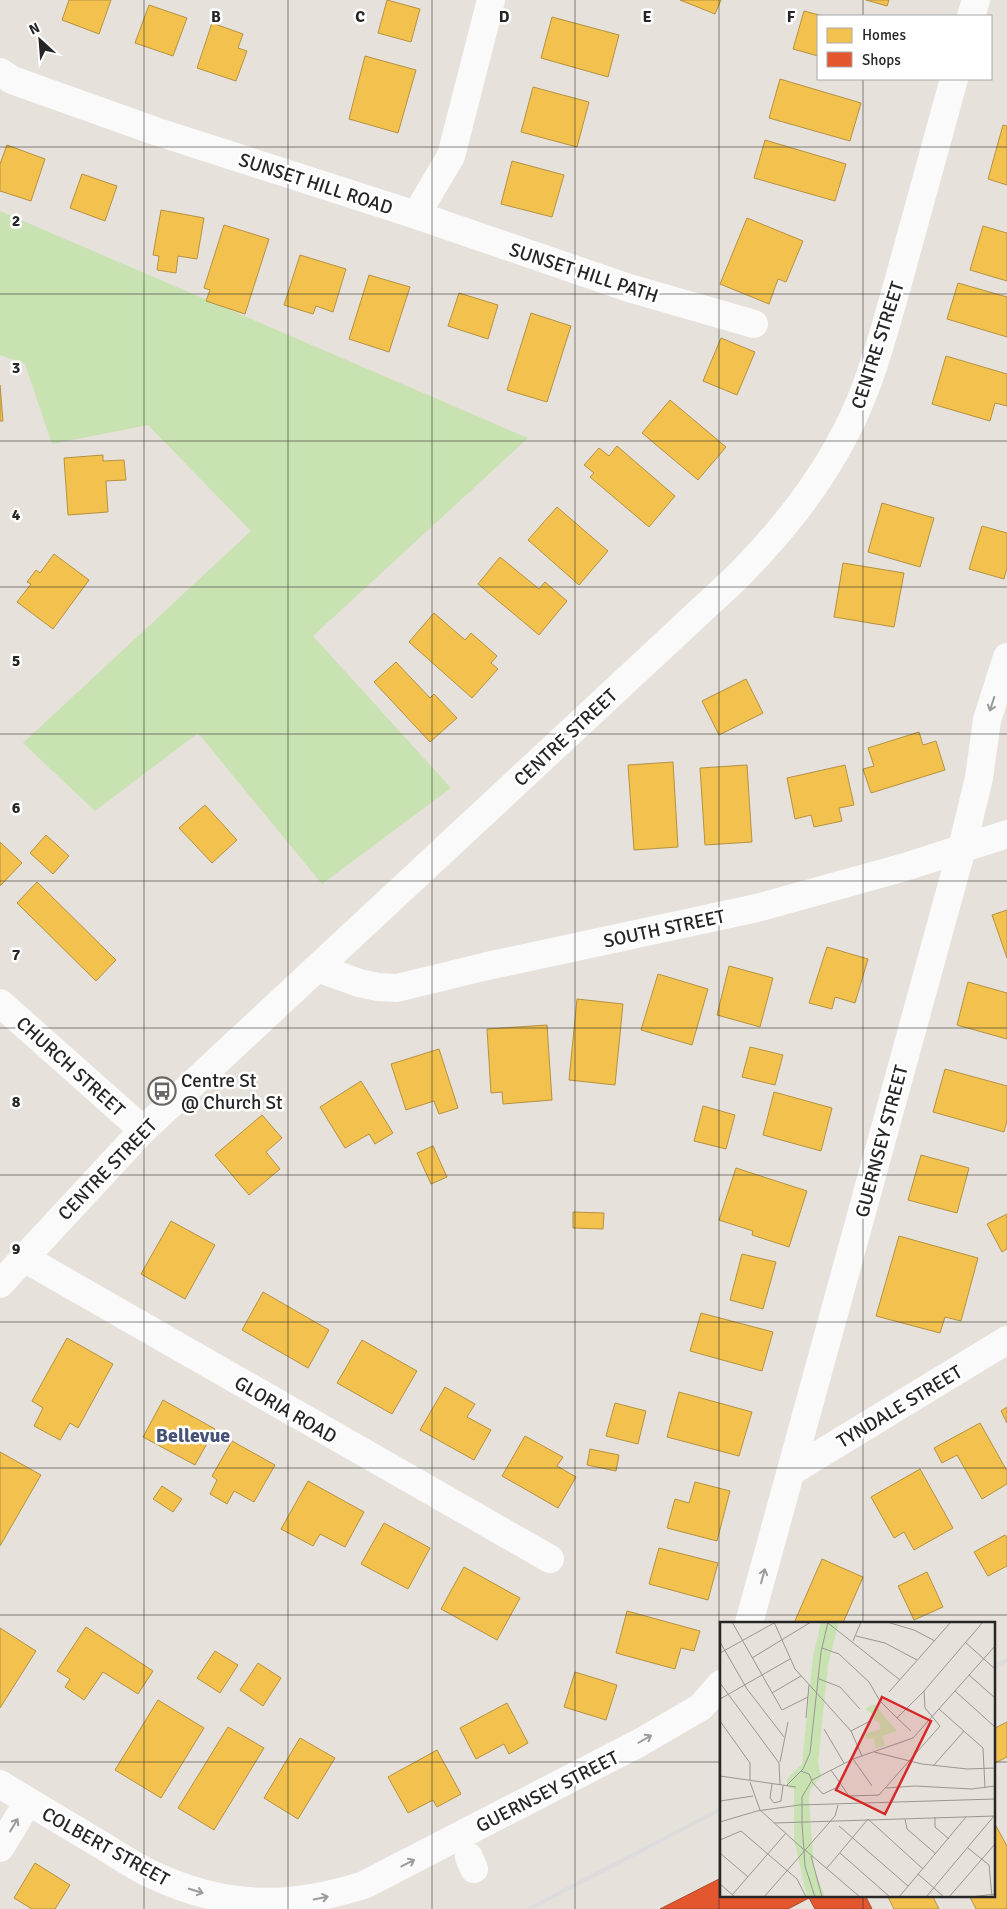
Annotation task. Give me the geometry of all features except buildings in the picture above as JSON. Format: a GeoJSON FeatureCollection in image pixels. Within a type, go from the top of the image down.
{"type":"FeatureCollection","features":[{"type":"Feature","properties":{"kind":"street","name":"SUNSET HILL ROAD"},"geometry":{"type":"LineString","coordinates":[[0,72],[12,80],[149,128],[416,215],[451,156],[492,0]]}},
{"type":"Feature","properties":{"kind":"street"},"geometry":{"type":"LineString","coordinates":[[972,15],[976,0]]}},
{"type":"Feature","properties":{"kind":"street","name":"CENTRE STREET"},"geometry":{"type":"LineString","coordinates":[[0,1284],[143,1130],[737,577],[768,546],[796,512],[815,485],[847,431],[870,376],[884,334],[954,80]]}},
{"type":"Feature","properties":{"kind":"street","name":"SUNSET HILL PATH"},"geometry":{"type":"LineString","coordinates":[[416,215],[628,288],[754,324]]}},
{"type":"Feature","properties":{"kind":"street","name":"GUERNSEY STREET"},"geometry":{"type":"LineString","coordinates":[[749,1622],[962,848],[979,778],[987,720],[1007,658]]}},
{"type":"Feature","properties":{"kind":"street","name":"SOUTH STREET"},"geometry":{"type":"LineString","coordinates":[[318,968],[359,983],[397,988],[483,967],[757,908],[905,867],[1007,834]]}},
{"type":"Feature","properties":{"kind":"street","name":"CHURCH STREET"},"geometry":{"type":"LineString","coordinates":[[0,1003],[143,1130]]}},
{"type":"Feature","properties":{"kind":"street","name":"GLORIA ROAD"},"geometry":{"type":"LineString","coordinates":[[24,1258],[550,1559]]}},
{"type":"Feature","properties":{"kind":"street","name":"TYNDALE STREET"},"geometry":{"type":"LineString","coordinates":[[792,1471],[1007,1340]]}},
{"type":"Feature","properties":{"kind":"street","name":"GUERNSEY STREET"},"geometry":{"type":"LineString","coordinates":[[364,1885],[639,1743],[701,1706],[720,1685]]}},
{"type":"Feature","properties":{"kind":"street","name":"COLBERT STREET"},"geometry":{"type":"LineString","coordinates":[[0,1784],[150,1873],[184,1888],[208,1895],[253,1904],[277,1904],[318,1898],[364,1885]]}},
{"type":"Feature","properties":{"kind":"street"},"geometry":{"type":"LineString","coordinates":[[0,1848],[28,1802]]}},
{"type":"Feature","properties":{"kind":"green space"},"geometry":{"type":"Polygon","coordinates":[[[0,211],[528,438],[313,636],[451,788],[322,884],[198,733],[95,811],[23,743],[251,531],[148,425],[52,444],[25,364],[0,355],[0,211]]]}},
{"type":"Feature","properties":{"kind":"railway"},"geometry":{"type":"LineString","coordinates":[[994,1666],[1007,1660]]}},
{"type":"Feature","properties":{"kind":"railway"},"geometry":{"type":"LineString","coordinates":[[529,1909],[720,1810]]}},
{"type":"Feature","properties":{"kind":"place","name":"Centre St @ Church St"},"geometry":{"type":"Point","coordinates":[162,1091]}},
{"type":"Feature","properties":{"kind":"district","name":"Bellevue"},"geometry":{"type":"Point","coordinates":[193,1435]}}]}
